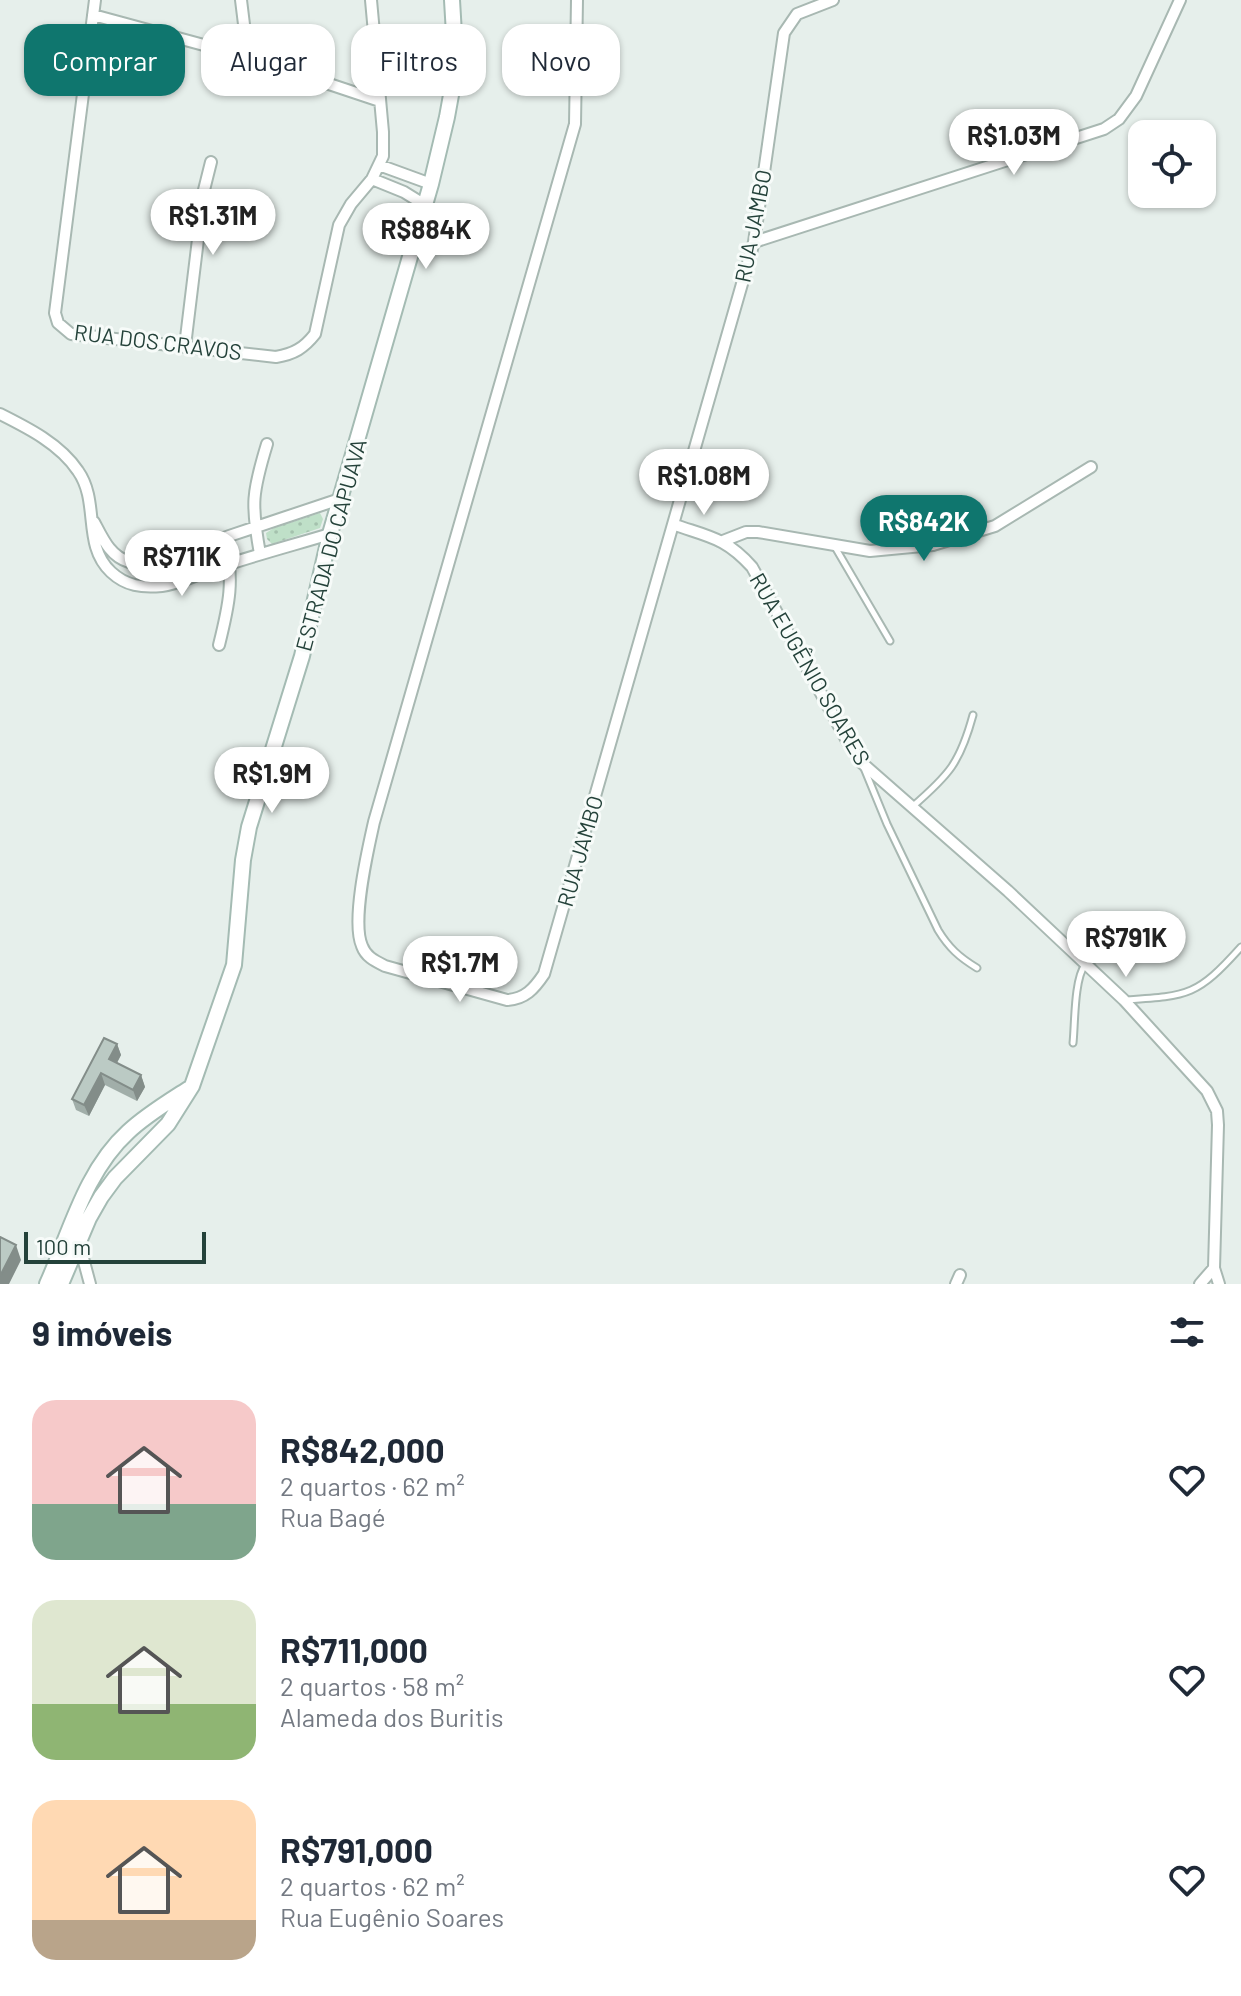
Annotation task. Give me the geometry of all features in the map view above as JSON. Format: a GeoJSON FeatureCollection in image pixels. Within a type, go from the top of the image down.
{"type":"FeatureCollection","features":[{"type":"Feature","properties":{"kind":"main road","name":"ESTRADA DO CAPUAVA"},"geometry":{"type":"LineString","coordinates":[[61,1284],[78,1241],[101,1197],[168,1124],[192,1086],[234,965],[249,827],[302,656],[330,534],[431,184],[453,84],[452,0]]}},
{"type":"Feature","properties":{"kind":"main road"},"geometry":{"type":"LineString","coordinates":[[47,1284],[88,1187],[114,1146],[146,1116],[192,1086]]}},
{"type":"Feature","properties":{"kind":"main road"},"geometry":{"type":"LineString","coordinates":[[114,1146],[127,1148],[131,1162]]}},
{"type":"Feature","properties":{"kind":"street","name":"RUA DOS CRAVOS"},"geometry":{"type":"LineString","coordinates":[[95,0],[55,313],[58,323],[71,334],[276,357],[305,347],[315,334],[339,225],[379,165],[384,144],[371,0]]}},
{"type":"Feature","properties":{"kind":"street"},"geometry":{"type":"LineString","coordinates":[[241,0],[244,24]]}},
{"type":"Feature","properties":{"kind":"street","name":"RUA JAMBO"},"geometry":{"type":"LineString","coordinates":[[577,0],[575,124],[365,863],[360,941],[371,960],[507,1000],[518,999],[537,985],[544,974],[675,525],[754,242],[784,33],[797,14],[833,0]]}},
{"type":"Feature","properties":{"kind":"street"},"geometry":{"type":"LineString","coordinates":[[754,242],[1104,129],[1129,108],[1180,0]]}},
{"type":"Feature","properties":{"kind":"street"},"geometry":{"type":"LineString","coordinates":[[93,15],[201,44]]}},
{"type":"Feature","properties":{"kind":"street"},"geometry":{"type":"LineString","coordinates":[[335,86],[380,101]]}},
{"type":"Feature","properties":{"kind":"street"},"geometry":{"type":"LineString","coordinates":[[185,346],[204,190],[211,162]]}},
{"type":"Feature","properties":{"kind":"street"},"geometry":{"type":"LineString","coordinates":[[379,165],[431,184]]}},
{"type":"Feature","properties":{"kind":"street"},"geometry":{"type":"LineString","coordinates":[[372,179],[404,192],[425,205]]}},
{"type":"Feature","properties":{"kind":"street"},"geometry":{"type":"LineString","coordinates":[[0,414],[30,429],[63,453],[80,473],[89,498],[96,551],[122,582],[135,586],[165,586],[330,534]]}},
{"type":"Feature","properties":{"kind":"street"},"geometry":{"type":"LineString","coordinates":[[260,554],[253,492],[267,444]]}},
{"type":"Feature","properties":{"kind":"street"},"geometry":{"type":"LineString","coordinates":[[675,525],[723,541],[746,532],[758,532],[870,551],[925,546],[995,526],[1091,467]]}},
{"type":"Feature","properties":{"kind":"street"},"geometry":{"type":"LineString","coordinates":[[93,520],[107,548],[119,558],[147,564],[169,560],[340,499]]}},
{"type":"Feature","properties":{"kind":"street"},"geometry":{"type":"LineString","coordinates":[[219,645],[231,594],[231,564],[224,538]]}},
{"type":"Feature","properties":{"kind":"street","name":"RUA EUGÊNIO SOARES"},"geometry":{"type":"LineString","coordinates":[[723,541],[736,549],[752,567],[862,763],[1008,891],[1124,1000],[1207,1091],[1217,1111],[1219,1150],[1214,1268],[1219,1284]]}},
{"type":"Feature","properties":{"kind":"street"},"geometry":{"type":"LineString","coordinates":[[202,547],[208,571]]}},
{"type":"Feature","properties":{"kind":"street"},"geometry":{"type":"LineString","coordinates":[[78,1241],[90,1284]]}},
{"type":"Feature","properties":{"kind":"street"},"geometry":{"type":"LineString","coordinates":[[1200,1284],[1214,1268]]}},
{"type":"Feature","properties":{"kind":"lane"},"geometry":{"type":"LineString","coordinates":[[835,546],[890,641]]}},
{"type":"Feature","properties":{"kind":"lane"},"geometry":{"type":"LineString","coordinates":[[912,808],[941,782],[960,757],[973,715]]}},
{"type":"Feature","properties":{"kind":"lane"},"geometry":{"type":"LineString","coordinates":[[862,763],[876,800],[938,930],[954,952],[977,968]]}},
{"type":"Feature","properties":{"kind":"lane"},"geometry":{"type":"LineString","coordinates":[[1124,1000],[1185,994],[1207,983],[1241,947]]}},
{"type":"Feature","properties":{"kind":"lane"},"geometry":{"type":"LineString","coordinates":[[1073,1043],[1078,985],[1085,965],[1093,960],[1129,953]]}},
{"type":"Feature","properties":{"kind":"green space"},"geometry":{"type":"Polygon","coordinates":[[[320,513],[323,519],[320,528],[272,544],[267,539],[266,533],[274,528],[320,513]]]}},
{"type":"Feature","properties":{"kind":"building"},"geometry":{"type":"Polygon","coordinates":[[[104,1038],[117,1044],[109,1059],[141,1075],[133,1090],[101,1073],[84,1105],[72,1099],[104,1038]]]}},
{"type":"Feature","properties":{"kind":"building"},"geometry":{"type":"Polygon","coordinates":[[[0,1237],[16,1245],[0,1276],[0,1237]]]}}]}
